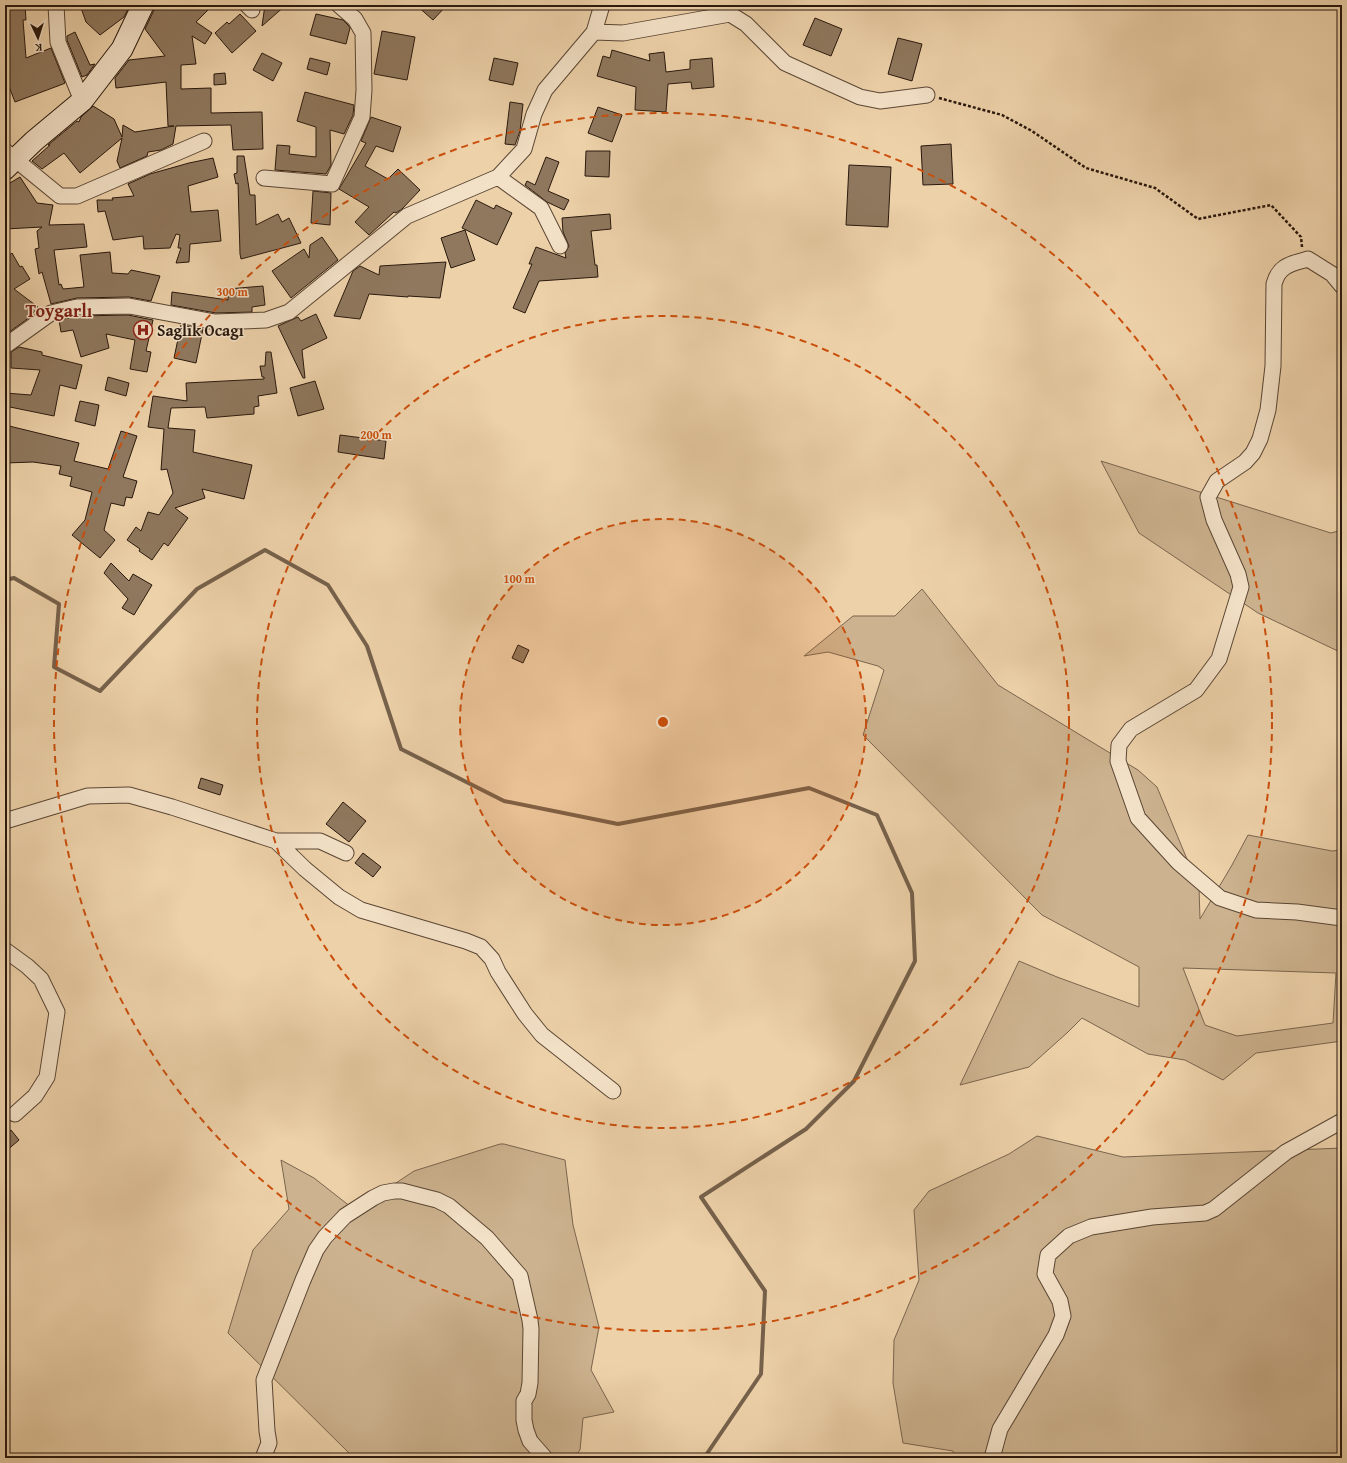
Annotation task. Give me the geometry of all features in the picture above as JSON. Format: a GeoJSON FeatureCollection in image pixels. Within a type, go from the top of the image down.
{"type":"FeatureCollection","features":[{"type":"Feature","properties":{"kind":"street"},"geometry":{"type":"LineString","coordinates":[[56,5],[58,42],[82,101]]}},
{"type":"Feature","properties":{"kind":"street"},"geometry":{"type":"LineString","coordinates":[[143,5],[122,49],[82,101],[34,141],[8,160],[60,196],[77,196],[204,141]]}},
{"type":"Feature","properties":{"kind":"street"},"geometry":{"type":"LineString","coordinates":[[264,178],[332,184],[362,117],[364,90],[363,33],[355,19],[339,5]]}},
{"type":"Feature","properties":{"kind":"street"},"geometry":{"type":"LineString","coordinates":[[5,346],[51,313],[77,307],[129,306],[215,322],[266,320],[290,312],[407,216],[498,177],[524,149],[534,114],[545,90],[594,32],[602,5]]}},
{"type":"Feature","properties":{"kind":"street"},"geometry":{"type":"LineString","coordinates":[[594,32],[623,34],[730,14],[746,24],[785,63],[860,97],[880,102],[927,95]]}},
{"type":"Feature","properties":{"kind":"street"},"geometry":{"type":"LineString","coordinates":[[498,177],[541,208],[560,246]]}},
{"type":"Feature","properties":{"kind":"street"},"geometry":{"type":"LineString","coordinates":[[1342,286],[1332,274],[1308,259],[1287,264],[1276,275],[1273,366],[1268,410],[1260,439],[1253,453],[1245,462],[1217,481],[1208,498],[1214,520],[1238,574],[1241,587],[1219,659],[1196,690],[1131,729],[1118,745],[1118,761],[1138,818],[1178,862],[1220,898],[1256,910],[1297,912],[1342,918]]}},
{"type":"Feature","properties":{"kind":"street"},"geometry":{"type":"LineString","coordinates":[[5,821],[88,796],[129,795],[172,807],[276,842],[320,841],[346,853]]}},
{"type":"Feature","properties":{"kind":"street"},"geometry":{"type":"LineString","coordinates":[[276,842],[305,869],[339,897],[361,910],[466,941],[481,948],[492,959],[498,972],[525,1014],[538,1031],[613,1091]]}},
{"type":"Feature","properties":{"kind":"street"},"geometry":{"type":"LineString","coordinates":[[5,950],[27,966],[40,979],[58,1012],[47,1077],[35,1096],[15,1114]]}},
{"type":"Feature","properties":{"kind":"street"},"geometry":{"type":"LineString","coordinates":[[992,1458],[1000,1429],[1056,1334],[1063,1316],[1060,1301],[1045,1274],[1048,1255],[1068,1236],[1091,1227],[1152,1217],[1205,1213],[1214,1209],[1286,1152],[1342,1121]]}},
{"type":"Feature","properties":{"kind":"street"},"geometry":{"type":"LineString","coordinates":[[263,1458],[269,1443],[264,1380],[302,1280],[316,1250],[325,1237],[345,1216],[373,1198],[383,1193],[394,1191],[402,1191],[424,1196],[449,1206],[487,1238],[520,1276],[530,1324],[530,1383],[528,1394],[524,1401],[524,1420],[530,1441],[545,1458]]}},
{"type":"Feature","properties":{"kind":"path"},"geometry":{"type":"LineString","coordinates":[[927,95],[1002,115],[1032,131],[1086,168],[1155,188],[1198,219],[1271,205],[1301,237],[1304,260]]}},
{"type":"Feature","properties":{"kind":"shaded area"},"geometry":{"type":"Polygon","coordinates":[[[1101,461],[1331,533],[1342,530],[1342,653],[1258,613],[1139,533],[1101,461]]]}},
{"type":"Feature","properties":{"kind":"shaded area"},"geometry":{"type":"Polygon","coordinates":[[[922,589],[998,685],[1138,770],[1157,787],[1199,888],[1200,919],[1248,835],[1332,851],[1342,850],[1342,1041],[1256,1053],[1223,1080],[1185,1060],[1148,1054],[1082,1018],[1029,1067],[960,1085],[1019,961],[1057,977],[1139,1007],[1139,967],[1042,915],[863,735],[884,670],[878,666],[828,652],[804,656],[853,616],[895,616],[922,589]],[[1183,968],[1205,1025],[1237,1036],[1333,1023],[1336,973],[1183,968]]]}},
{"type":"Feature","properties":{"kind":"shaded area"},"geometry":{"type":"Polygon","coordinates":[[[1037,1136],[1123,1157],[1342,1148],[1342,1458],[955,1458],[953,1451],[903,1443],[893,1383],[894,1340],[919,1280],[914,1210],[929,1191],[1009,1154],[1037,1136]]]}},
{"type":"Feature","properties":{"kind":"shaded area"},"geometry":{"type":"Polygon","coordinates":[[[500,1144],[565,1160],[573,1225],[599,1327],[591,1370],[614,1412],[583,1418],[580,1450],[574,1458],[354,1458],[228,1333],[253,1250],[289,1209],[281,1160],[314,1178],[351,1207],[384,1191],[414,1171],[500,1144]]]}},
{"type":"Feature","properties":{"kind":"building"},"geometry":{"type":"Polygon","coordinates":[[[5,5],[25,5],[26,20],[23,20],[26,58],[51,48],[65,83],[15,102],[5,76],[5,66],[7,65],[5,46],[5,5]]]}},
{"type":"Feature","properties":{"kind":"building"},"geometry":{"type":"Polygon","coordinates":[[[80,5],[130,5],[124,17],[100,35],[86,22],[80,5]]]}},
{"type":"Feature","properties":{"kind":"building"},"geometry":{"type":"Polygon","coordinates":[[[155,5],[213,5],[196,22],[212,33],[205,44],[192,36],[196,64],[181,65],[181,89],[211,88],[211,113],[262,112],[263,149],[233,150],[231,125],[176,126],[173,144],[161,150],[148,152],[147,156],[120,168],[117,161],[122,138],[80,173],[64,153],[42,169],[32,161],[50,145],[48,145],[77,121],[79,122],[81,117],[93,106],[114,119],[122,137],[123,125],[135,132],[174,126],[168,126],[166,82],[116,88],[115,78],[129,60],[165,56],[145,29],[155,5]]]}},
{"type":"Feature","properties":{"kind":"building"},"geometry":{"type":"Polygon","coordinates":[[[265,5],[286,5],[262,26],[265,5]]]}},
{"type":"Feature","properties":{"kind":"building"},"geometry":{"type":"Polygon","coordinates":[[[416,5],[447,5],[433,20],[416,5]]]}},
{"type":"Feature","properties":{"kind":"building"},"geometry":{"type":"Polygon","coordinates":[[[240,14],[256,31],[232,53],[215,33],[227,22],[229,24],[240,14]]]}},
{"type":"Feature","properties":{"kind":"building"},"geometry":{"type":"Polygon","coordinates":[[[316,14],[343,20],[348,25],[350,28],[346,44],[310,35],[316,14]]]}},
{"type":"Feature","properties":{"kind":"building"},"geometry":{"type":"Polygon","coordinates":[[[815,18],[842,29],[831,56],[803,45],[815,18]]]}},
{"type":"Feature","properties":{"kind":"building"},"geometry":{"type":"Polygon","coordinates":[[[382,31],[415,37],[407,80],[374,74],[382,31]]]}},
{"type":"Feature","properties":{"kind":"building"},"geometry":{"type":"Polygon","coordinates":[[[75,32],[90,65],[95,64],[87,75],[82,77],[67,40],[67,36],[75,32]]]}},
{"type":"Feature","properties":{"kind":"building"},"geometry":{"type":"Polygon","coordinates":[[[898,38],[922,44],[912,81],[888,74],[898,38]]]}},
{"type":"Feature","properties":{"kind":"building"},"geometry":{"type":"Polygon","coordinates":[[[612,50],[650,61],[649,54],[664,52],[666,72],[690,69],[690,60],[712,58],[714,87],[692,89],[691,82],[668,84],[666,112],[635,110],[636,87],[597,76],[603,56],[610,58],[612,50]]]}},
{"type":"Feature","properties":{"kind":"building"},"geometry":{"type":"Polygon","coordinates":[[[262,53],[282,63],[273,81],[253,70],[262,53]]]}},
{"type":"Feature","properties":{"kind":"building"},"geometry":{"type":"Polygon","coordinates":[[[310,58],[330,63],[327,75],[307,69],[310,58]]]}},
{"type":"Feature","properties":{"kind":"building"},"geometry":{"type":"Polygon","coordinates":[[[494,58],[518,63],[513,85],[489,80],[494,58]]]}},
{"type":"Feature","properties":{"kind":"building"},"geometry":{"type":"Polygon","coordinates":[[[225,73],[226,84],[214,85],[214,74],[225,73]]]}},
{"type":"Feature","properties":{"kind":"building"},"geometry":{"type":"Polygon","coordinates":[[[305,92],[354,105],[353,115],[344,134],[330,130],[331,165],[326,174],[275,170],[277,145],[290,146],[289,154],[316,157],[316,127],[297,121],[305,92]]]}},
{"type":"Feature","properties":{"kind":"building"},"geometry":{"type":"Polygon","coordinates":[[[510,102],[523,104],[520,131],[515,145],[505,144],[510,102]]]}},
{"type":"Feature","properties":{"kind":"building"},"geometry":{"type":"Polygon","coordinates":[[[598,107],[622,115],[612,142],[588,133],[598,107]]]}},
{"type":"Feature","properties":{"kind":"building"},"geometry":{"type":"Polygon","coordinates":[[[371,117],[401,127],[393,152],[376,146],[365,166],[388,179],[398,169],[420,190],[402,209],[396,213],[394,212],[369,235],[355,222],[369,207],[339,189],[366,143],[361,141],[371,117]]]}},
{"type":"Feature","properties":{"kind":"building"},"geometry":{"type":"Polygon","coordinates":[[[951,144],[953,184],[923,185],[921,146],[951,144]]]}},
{"type":"Feature","properties":{"kind":"building"},"geometry":{"type":"Polygon","coordinates":[[[586,151],[610,151],[609,177],[585,176],[586,151]]]}},
{"type":"Feature","properties":{"kind":"building"},"geometry":{"type":"Polygon","coordinates":[[[237,156],[244,156],[250,195],[255,195],[256,225],[278,214],[282,222],[289,218],[301,243],[241,259],[238,183],[236,184],[234,174],[237,173],[237,156]]]}},
{"type":"Feature","properties":{"kind":"building"},"geometry":{"type":"Polygon","coordinates":[[[546,157],[559,162],[548,191],[569,200],[564,210],[547,202],[525,185],[527,181],[535,185],[546,157]]]}},
{"type":"Feature","properties":{"kind":"building"},"geometry":{"type":"Polygon","coordinates":[[[213,158],[218,177],[188,186],[191,212],[218,210],[221,241],[190,244],[189,262],[176,263],[181,248],[178,248],[180,235],[176,234],[170,248],[144,249],[143,236],[113,240],[105,211],[98,212],[97,200],[113,200],[112,198],[134,196],[128,184],[150,174],[213,158]]]}},
{"type":"Feature","properties":{"kind":"building"},"geometry":{"type":"Polygon","coordinates":[[[849,165],[891,167],[888,227],[846,225],[849,165]]]}},
{"type":"Feature","properties":{"kind":"building"},"geometry":{"type":"Polygon","coordinates":[[[20,177],[37,203],[53,205],[49,225],[84,224],[87,247],[54,250],[59,285],[61,284],[63,289],[84,287],[80,255],[110,252],[112,273],[128,274],[131,270],[160,276],[151,301],[129,297],[77,298],[51,304],[42,272],[39,274],[35,249],[39,248],[37,231],[42,227],[5,229],[5,186],[20,177]]]}},
{"type":"Feature","properties":{"kind":"building"},"geometry":{"type":"Polygon","coordinates":[[[313,191],[331,193],[330,225],[311,223],[313,191]]]}},
{"type":"Feature","properties":{"kind":"building"},"geometry":{"type":"Polygon","coordinates":[[[476,200],[494,209],[496,205],[512,213],[497,245],[462,228],[476,200]]]}},
{"type":"Feature","properties":{"kind":"building"},"geometry":{"type":"Polygon","coordinates":[[[610,214],[611,229],[591,231],[598,277],[539,281],[525,313],[513,308],[532,264],[529,264],[536,247],[566,258],[565,253],[569,246],[563,232],[562,218],[610,214]]]}},
{"type":"Feature","properties":{"kind":"building"},"geometry":{"type":"Polygon","coordinates":[[[465,230],[475,260],[451,268],[441,238],[465,230]]]}},
{"type":"Feature","properties":{"kind":"building"},"geometry":{"type":"Polygon","coordinates":[[[322,237],[338,260],[291,298],[272,271],[304,249],[309,258],[310,245],[322,237]]]}},
{"type":"Feature","properties":{"kind":"building"},"geometry":{"type":"Polygon","coordinates":[[[12,253],[20,267],[22,266],[30,279],[14,289],[38,307],[30,317],[5,335],[5,259],[12,253]]]}},
{"type":"Feature","properties":{"kind":"building"},"geometry":{"type":"Polygon","coordinates":[[[446,262],[440,298],[369,294],[360,319],[334,316],[353,271],[360,266],[379,275],[380,266],[446,262]]]}},
{"type":"Feature","properties":{"kind":"building"},"geometry":{"type":"Polygon","coordinates":[[[263,286],[265,305],[252,307],[252,312],[216,313],[171,305],[172,292],[228,300],[228,289],[263,286]]]}},
{"type":"Feature","properties":{"kind":"building"},"geometry":{"type":"Polygon","coordinates":[[[316,314],[327,338],[302,350],[305,378],[303,378],[278,326],[298,317],[301,321],[316,314]]]}},
{"type":"Feature","properties":{"kind":"building"},"geometry":{"type":"Polygon","coordinates":[[[128,315],[153,320],[146,351],[151,352],[147,372],[130,369],[135,340],[106,334],[109,348],[81,357],[73,330],[61,332],[59,320],[78,316],[128,315]]]}},
{"type":"Feature","properties":{"kind":"building"},"geometry":{"type":"Polygon","coordinates":[[[181,325],[203,329],[196,363],[174,358],[181,325]]]}},
{"type":"Feature","properties":{"kind":"building"},"geometry":{"type":"Polygon","coordinates":[[[19,347],[42,352],[42,355],[82,365],[76,389],[60,385],[54,416],[5,406],[5,393],[31,395],[40,370],[11,368],[11,352],[19,347]]]}},
{"type":"Feature","properties":{"kind":"building"},"geometry":{"type":"Polygon","coordinates":[[[266,352],[271,352],[277,393],[258,396],[259,406],[254,407],[254,414],[207,418],[205,407],[171,408],[168,428],[195,430],[193,452],[252,465],[244,499],[202,489],[205,498],[175,508],[188,518],[168,546],[164,543],[152,560],[127,540],[136,527],[141,531],[148,512],[159,515],[173,493],[167,469],[161,470],[164,429],[148,427],[153,396],[187,401],[186,383],[264,379],[264,377],[262,377],[260,366],[265,366],[266,352]]]}},
{"type":"Feature","properties":{"kind":"building"},"geometry":{"type":"Polygon","coordinates":[[[108,377],[129,383],[126,396],[105,390],[108,377]]]}},
{"type":"Feature","properties":{"kind":"building"},"geometry":{"type":"Polygon","coordinates":[[[315,381],[324,409],[298,416],[290,388],[315,381]]]}},
{"type":"Feature","properties":{"kind":"building"},"geometry":{"type":"Polygon","coordinates":[[[80,401],[99,405],[95,426],[75,421],[80,401]]]}},
{"type":"Feature","properties":{"kind":"building"},"geometry":{"type":"Polygon","coordinates":[[[5,425],[79,443],[74,461],[108,469],[121,431],[137,436],[123,477],[137,481],[132,498],[126,497],[124,506],[111,503],[104,530],[115,540],[100,558],[72,535],[85,520],[92,492],[70,486],[72,477],[59,474],[61,466],[33,462],[5,463],[5,425]]]}},
{"type":"Feature","properties":{"kind":"building"},"geometry":{"type":"Polygon","coordinates":[[[340,435],[386,441],[384,459],[338,452],[340,435]]]}},
{"type":"Feature","properties":{"kind":"building"},"geometry":{"type":"Polygon","coordinates":[[[111,563],[129,581],[133,574],[152,585],[134,615],[122,608],[128,599],[104,573],[111,563]]]}},
{"type":"Feature","properties":{"kind":"building"},"geometry":{"type":"Polygon","coordinates":[[[518,645],[529,650],[523,663],[512,658],[518,645]]]}},
{"type":"Feature","properties":{"kind":"building"},"geometry":{"type":"Polygon","coordinates":[[[201,778],[223,785],[220,795],[198,788],[201,778]]]}},
{"type":"Feature","properties":{"kind":"building"},"geometry":{"type":"Polygon","coordinates":[[[343,802],[366,821],[349,842],[326,824],[343,802]]]}},
{"type":"Feature","properties":{"kind":"building"},"geometry":{"type":"Polygon","coordinates":[[[363,853],[381,867],[373,877],[355,863],[363,853]]]}},
{"type":"Feature","properties":{"kind":"building"},"geometry":{"type":"Polygon","coordinates":[[[11,1130],[19,1140],[5,1152],[5,1135],[11,1130]]]}},
{"type":"Feature","properties":{"kind":"waterway"},"geometry":{"type":"LineString","coordinates":[[5,580],[14,578],[59,604],[54,667],[100,691],[197,589],[265,550],[328,585],[367,646],[401,749],[504,801],[618,824],[809,788],[877,815],[912,893],[915,961],[854,1081],[806,1129],[701,1197],[765,1291],[761,1374],[704,1458]]}},
{"type":"Feature","properties":{"kind":"place","name":"Saglık Ocagı"},"geometry":{"type":"Point","coordinates":[143,330]}},
{"type":"Feature","properties":{"kind":"district","name":"Toygarlı"},"geometry":{"type":"Point","coordinates":[59,311]}}]}
